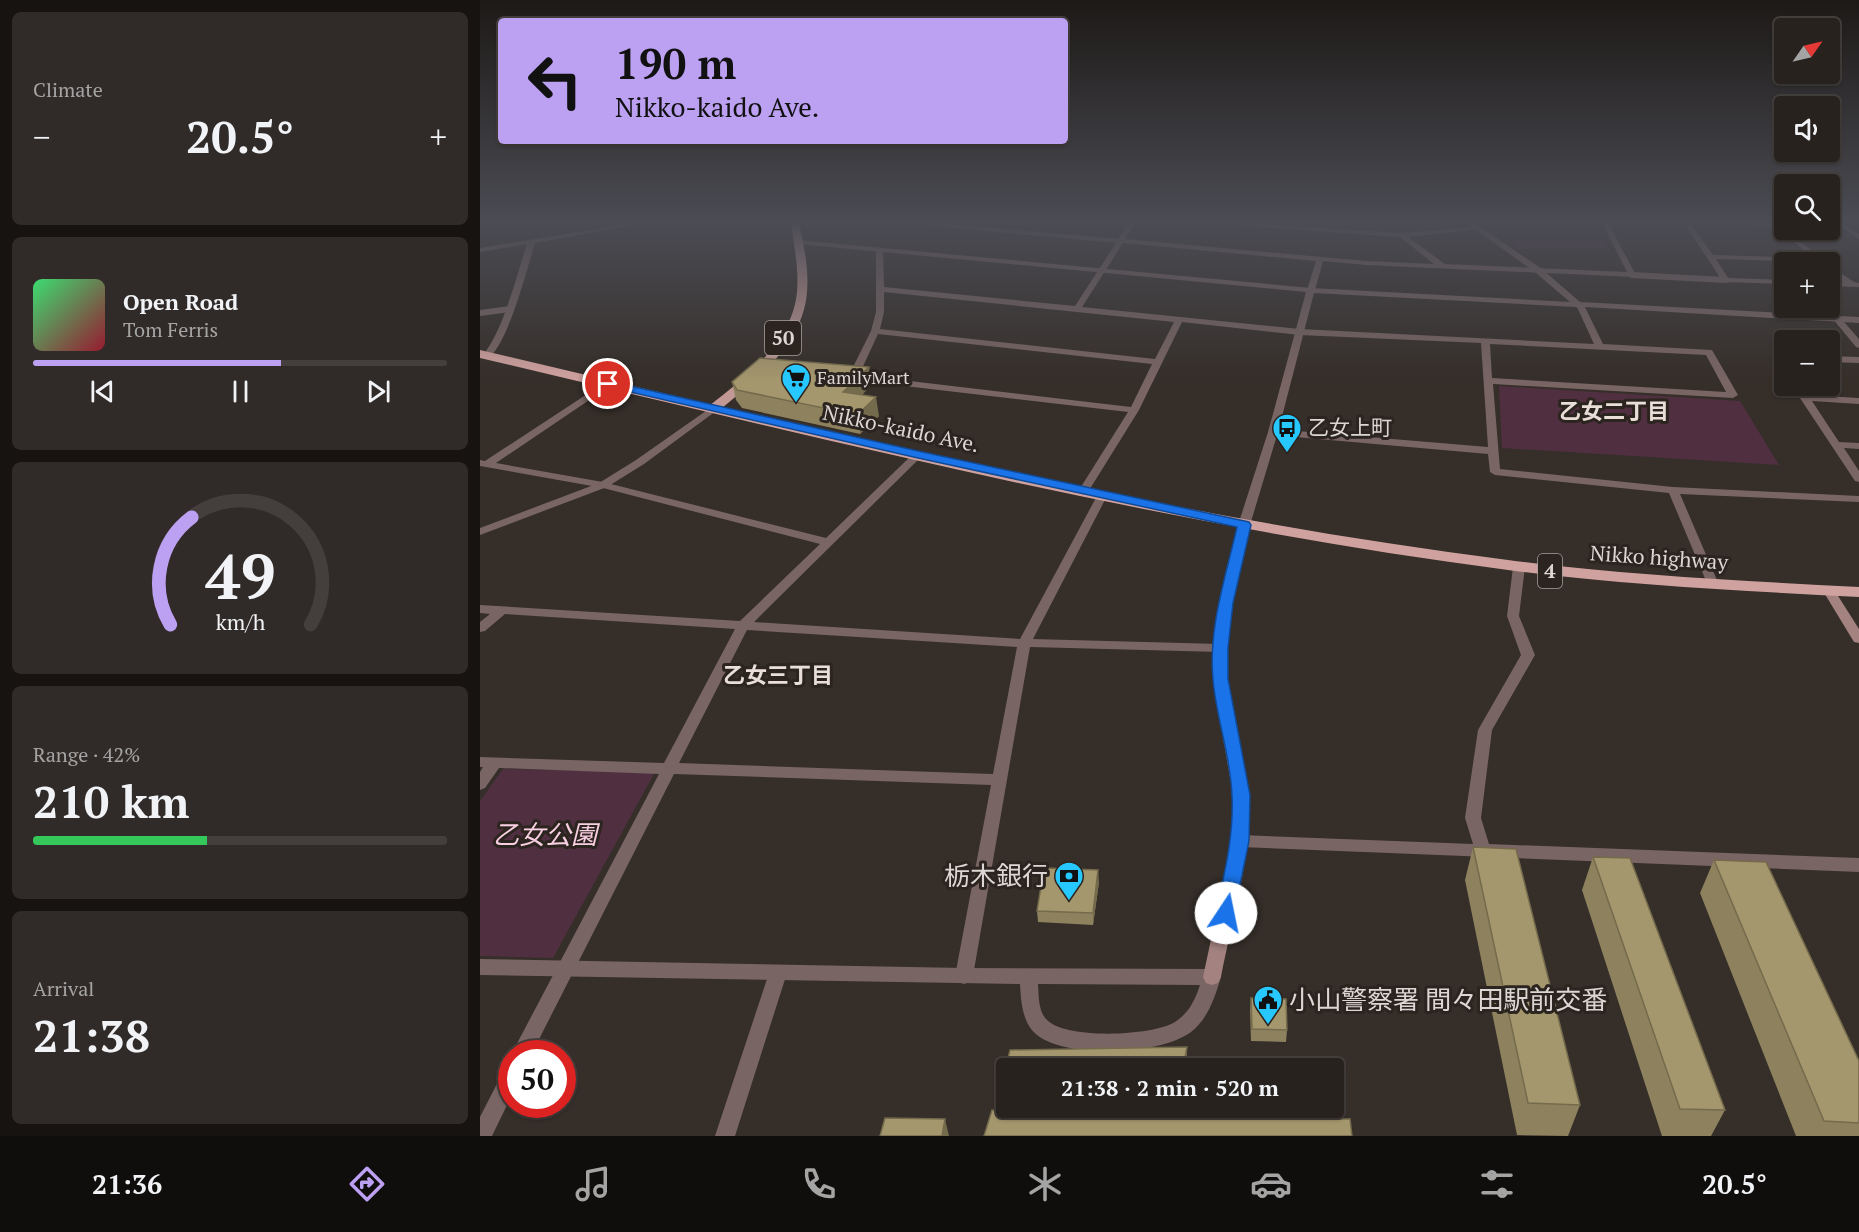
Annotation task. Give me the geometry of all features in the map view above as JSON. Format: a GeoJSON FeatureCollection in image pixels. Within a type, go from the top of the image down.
{"type":"FeatureCollection","features":[{"type":"Feature","properties":{"kind":"highway","name":"Nikko-kaido Ave."},"geometry":{"type":"LineString","coordinates":[[484,355],[918,455],[1244,525]]}},
{"type":"Feature","properties":{"kind":"highway","name":"Nikko highway"},"geometry":{"type":"LineString","coordinates":[[1244,525],[1586,576],[1859,592]]}},
{"type":"Feature","properties":{"kind":"main road","name":"50"},"geometry":{"type":"LineString","coordinates":[[712,408],[770,359],[798,311],[801,299],[800,276]]}},
{"type":"Feature","properties":{"kind":"main road"},"geometry":{"type":"LineString","coordinates":[[1212,977],[1240,841],[1241,795],[1220,679],[1220,648],[1226,603],[1244,525]]}},
{"type":"Feature","properties":{"kind":"main road"},"geometry":{"type":"LineString","coordinates":[[1829,591],[1859,639]]}},
{"type":"Feature","properties":{"kind":"street"},"geometry":{"type":"LineString","coordinates":[[484,355],[492,350],[510,309],[520,276]]}},
{"type":"Feature","properties":{"kind":"street"},"geometry":{"type":"LineString","coordinates":[[853,377],[875,331],[880,312],[880,276]]}},
{"type":"Feature","properties":{"kind":"street"},"geometry":{"type":"LineString","coordinates":[[1077,309],[1099,276]]}},
{"type":"Feature","properties":{"kind":"street"},"geometry":{"type":"LineString","coordinates":[[1166,276],[1311,290],[1859,321]]}},
{"type":"Feature","properties":{"kind":"street"},"geometry":{"type":"LineString","coordinates":[[1244,525],[1273,432],[1315,276]]}},
{"type":"Feature","properties":{"kind":"street"},"geometry":{"type":"LineString","coordinates":[[1545,276],[1581,307],[1599,346]]}},
{"type":"Feature","properties":{"kind":"street"},"geometry":{"type":"LineString","coordinates":[[1723,276],[1725,279],[1774,281]]}},
{"type":"Feature","properties":{"kind":"street"},"geometry":{"type":"LineString","coordinates":[[1842,276],[1856,285]]}},
{"type":"Feature","properties":{"kind":"street"},"geometry":{"type":"LineString","coordinates":[[1840,284],[1856,285]]}},
{"type":"Feature","properties":{"kind":"street"},"geometry":{"type":"LineString","coordinates":[[880,289],[1300,332],[1709,352],[1733,395],[1488,381]]}},
{"type":"Feature","properties":{"kind":"street"},"geometry":{"type":"LineString","coordinates":[[1084,490],[1134,410],[1179,320]]}},
{"type":"Feature","properties":{"kind":"street"},"geometry":{"type":"LineString","coordinates":[[1838,320],[1859,345]]}},
{"type":"Feature","properties":{"kind":"street"},"geometry":{"type":"LineString","coordinates":[[875,331],[1158,362]]}},
{"type":"Feature","properties":{"kind":"street"},"geometry":{"type":"LineString","coordinates":[[1485,341],[1496,472],[1673,490],[1859,499]]}},
{"type":"Feature","properties":{"kind":"street"},"geometry":{"type":"LineString","coordinates":[[1840,359],[1859,360]]}},
{"type":"Feature","properties":{"kind":"street"},"geometry":{"type":"LineString","coordinates":[[758,371],[770,372]]}},
{"type":"Feature","properties":{"kind":"street"},"geometry":{"type":"LineString","coordinates":[[841,376],[1134,410]]}},
{"type":"Feature","properties":{"kind":"street"},"geometry":{"type":"LineString","coordinates":[[483,463],[608,384]]}},
{"type":"Feature","properties":{"kind":"street"},"geometry":{"type":"LineString","coordinates":[[1805,398],[1859,401]]}},
{"type":"Feature","properties":{"kind":"street"},"geometry":{"type":"LineString","coordinates":[[1805,398],[1859,479]]}},
{"type":"Feature","properties":{"kind":"street"},"geometry":{"type":"LineString","coordinates":[[480,532],[603,484],[640,462],[712,408]]}},
{"type":"Feature","properties":{"kind":"street"},"geometry":{"type":"LineString","coordinates":[[1273,432],[1494,451]]}},
{"type":"Feature","properties":{"kind":"street"},"geometry":{"type":"LineString","coordinates":[[1836,445],[1859,446]]}},
{"type":"Feature","properties":{"kind":"street"},"geometry":{"type":"LineString","coordinates":[[529,1040],[742,627],[826,542],[918,455]]}},
{"type":"Feature","properties":{"kind":"street"},"geometry":{"type":"LineString","coordinates":[[483,463],[603,484],[826,542]]}},
{"type":"Feature","properties":{"kind":"street"},"geometry":{"type":"LineString","coordinates":[[1673,490],[1713,585]]}},
{"type":"Feature","properties":{"kind":"street"},"geometry":{"type":"LineString","coordinates":[[964,976],[1024,643],[1103,494]]}},
{"type":"Feature","properties":{"kind":"street"},"geometry":{"type":"LineString","coordinates":[[1483,850],[1473,818],[1485,730],[1528,655],[1513,616],[1519,567]]}},
{"type":"Feature","properties":{"kind":"street"},"geometry":{"type":"LineString","coordinates":[[480,609],[1024,643],[1220,648]]}},
{"type":"Feature","properties":{"kind":"street"},"geometry":{"type":"LineString","coordinates":[[480,628],[503,610]]}},
{"type":"Feature","properties":{"kind":"street"},"geometry":{"type":"LineString","coordinates":[[480,784],[487,762],[999,780]]}},
{"type":"Feature","properties":{"kind":"street"},"geometry":{"type":"LineString","coordinates":[[1240,841],[1859,865]]}},
{"type":"Feature","properties":{"kind":"street"},"geometry":{"type":"LineString","coordinates":[[480,967],[964,976],[1029,976],[1212,977],[1203,1003],[1193,1019],[1175,1032],[1149,1040],[1067,1039],[1043,1030],[1032,1014],[1029,976]]}},
{"type":"Feature","properties":{"kind":"street"},"geometry":{"type":"LineString","coordinates":[[725,1136],[778,973]]}},
{"type":"Feature","properties":{"kind":"street"},"geometry":{"type":"LineString","coordinates":[[481,1136],[498,1102]]}},
{"type":"Feature","properties":{"kind":"lane"},"geometry":{"type":"LineString","coordinates":[[1656,276],[1725,279]]}},
{"type":"Feature","properties":{"kind":"lane"},"geometry":{"type":"LineString","coordinates":[[480,313],[510,309]]}},
{"type":"Feature","properties":{"kind":"green space"},"geometry":{"type":"Polygon","coordinates":[[[1499,386],[1740,401],[1779,465],[1502,448],[1499,386]]]}},
{"type":"Feature","properties":{"kind":"green space","name":"乙女公園"},"geometry":{"type":"Polygon","coordinates":[[[503,769],[655,772],[553,958],[480,956],[480,801],[503,769]]]}},
{"type":"Feature","properties":{"kind":"building"},"geometry":{"type":"Polygon","coordinates":[[[760,358],[869,367],[843,392],[876,397],[857,415],[737,390],[732,382],[760,358]]]}},
{"type":"Feature","properties":{"kind":"building"},"geometry":{"type":"Polygon","coordinates":[[[1473,847],[1516,849],[1580,1105],[1528,1103],[1473,847]]]}},
{"type":"Feature","properties":{"kind":"building"},"geometry":{"type":"Polygon","coordinates":[[[1593,857],[1630,858],[1725,1110],[1680,1109],[1593,857]]]}},
{"type":"Feature","properties":{"kind":"building"},"geometry":{"type":"Polygon","coordinates":[[[1714,860],[1766,862],[1859,1061],[1859,1123],[1824,1121],[1714,860]]]}},
{"type":"Feature","properties":{"kind":"building","name":"栃木銀行"},"geometry":{"type":"Polygon","coordinates":[[[1044,868],[1098,870],[1093,913],[1037,911],[1044,868]]]}},
{"type":"Feature","properties":{"kind":"building"},"geometry":{"type":"Polygon","coordinates":[[[1251,998],[1286,999],[1287,1030],[1252,1029],[1251,998]]]}},
{"type":"Feature","properties":{"kind":"building"},"geometry":{"type":"Polygon","coordinates":[[[1187,1047],[1185,1058],[1008,1058],[1010,1050],[1187,1047]]]}},
{"type":"Feature","properties":{"kind":"building"},"geometry":{"type":"Polygon","coordinates":[[[992,1110],[996,1110],[996,1118],[1350,1119],[1352,1136],[984,1136],[992,1110]]]}},
{"type":"Feature","properties":{"kind":"building"},"geometry":{"type":"Polygon","coordinates":[[[885,1118],[945,1119],[942,1136],[880,1136],[885,1118]]]}},
{"type":"Feature","properties":{"kind":"place","name":"FamilyMart"},"geometry":{"type":"Point","coordinates":[796,404]}},
{"type":"Feature","properties":{"kind":"place","name":"乙女上町"},"geometry":{"type":"Point","coordinates":[1287,454]}},
{"type":"Feature","properties":{"kind":"place","name":"栃木銀行"},"geometry":{"type":"Point","coordinates":[1069,902]}},
{"type":"Feature","properties":{"kind":"place","name":"小山警察署 間々田駅前交番"},"geometry":{"type":"Point","coordinates":[1268,1026]}},
{"type":"Feature","properties":{"kind":"district","name":"乙女二丁目"},"geometry":{"type":"Point","coordinates":[1614,411]}},
{"type":"Feature","properties":{"kind":"district","name":"乙女三丁目"},"geometry":{"type":"Point","coordinates":[778,675]}},
{"type":"Feature","properties":{"kind":"route"},"geometry":{"type":"LineString","coordinates":[[608,384],[918,455],[1244,525],[1226,603],[1220,648],[1220,679],[1235,750],[1241,795],[1240,841],[1226,913]]}}]}
